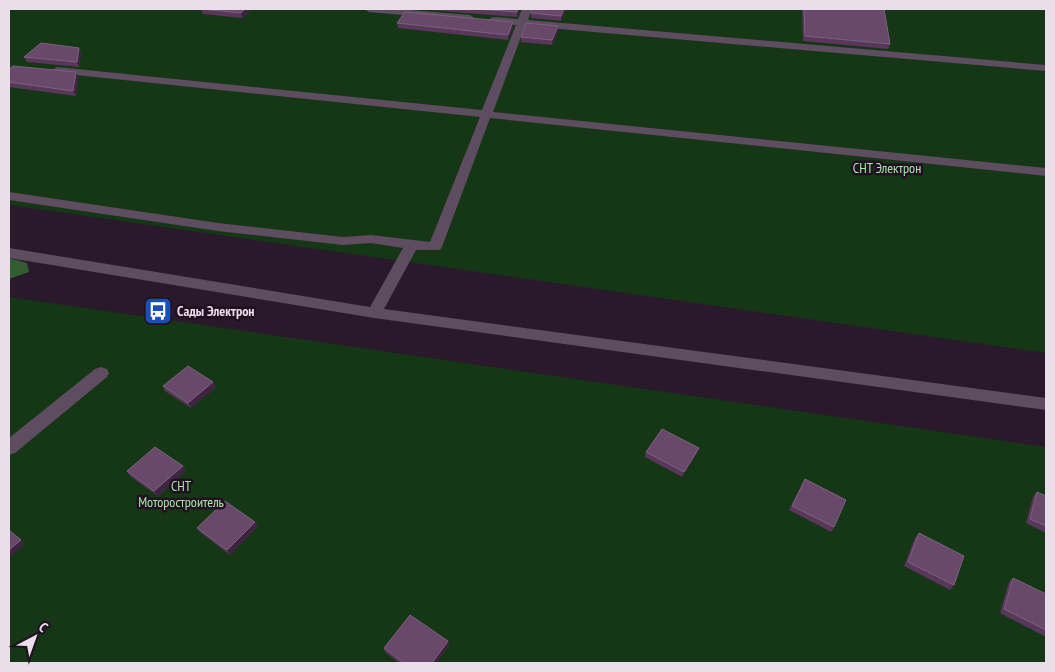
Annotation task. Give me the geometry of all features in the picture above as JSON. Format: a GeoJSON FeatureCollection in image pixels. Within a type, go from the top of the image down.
{"type":"FeatureCollection","features":[{"type":"Feature","properties":{"kind":"street"},"geometry":{"type":"LineString","coordinates":[[370,9],[1046,68]]}},
{"type":"Feature","properties":{"kind":"street"},"geometry":{"type":"LineString","coordinates":[[9,196],[218,228],[343,241],[371,239],[435,247],[527,9]]}},
{"type":"Feature","properties":{"kind":"street"},"geometry":{"type":"LineString","coordinates":[[48,70],[1046,172]]}},
{"type":"Feature","properties":{"kind":"street"},"geometry":{"type":"LineString","coordinates":[[374,313],[412,245]]}},
{"type":"Feature","properties":{"kind":"street"},"geometry":{"type":"LineString","coordinates":[[9,253],[374,313],[1046,404]]}},
{"type":"Feature","properties":{"kind":"street"},"geometry":{"type":"LineString","coordinates":[[9,448],[101,373]]}},
{"type":"Feature","properties":{"kind":"green space","name":"СНТ Электрон"},"geometry":{"type":"Polygon","coordinates":[[[9,9],[1046,9],[1046,353],[9,205],[9,9]]]}},
{"type":"Feature","properties":{"kind":"green space"},"geometry":{"type":"Polygon","coordinates":[[[9,258],[27,263],[29,272],[9,279],[9,258]]]}},
{"type":"Feature","properties":{"kind":"green space","name":"СНТ Моторостроитель"},"geometry":{"type":"Polygon","coordinates":[[[9,297],[1046,447],[1046,663],[9,663],[9,297]]]}},
{"type":"Feature","properties":{"kind":"building"},"geometry":{"type":"Polygon","coordinates":[[[201,9],[245,9],[241,13],[201,9]]]}},
{"type":"Feature","properties":{"kind":"building"},"geometry":{"type":"Polygon","coordinates":[[[476,9],[518,9],[517,12],[476,9]]]}},
{"type":"Feature","properties":{"kind":"building"},"geometry":{"type":"Polygon","coordinates":[[[532,9],[564,9],[561,16],[531,13],[532,9]]]}},
{"type":"Feature","properties":{"kind":"building"},"geometry":{"type":"Polygon","coordinates":[[[804,9],[884,9],[890,44],[805,36],[804,9]]]}},
{"type":"Feature","properties":{"kind":"building"},"geometry":{"type":"Polygon","coordinates":[[[405,12],[513,22],[508,35],[397,23],[405,12]]]}},
{"type":"Feature","properties":{"kind":"building"},"geometry":{"type":"Polygon","coordinates":[[[526,23],[558,26],[552,40],[521,37],[526,23]]]}},
{"type":"Feature","properties":{"kind":"building"},"geometry":{"type":"Polygon","coordinates":[[[41,43],[79,48],[77,62],[24,57],[41,43]]]}},
{"type":"Feature","properties":{"kind":"building"},"geometry":{"type":"Polygon","coordinates":[[[13,66],[76,72],[73,91],[9,82],[9,69],[13,66]]]}},
{"type":"Feature","properties":{"kind":"building"},"geometry":{"type":"Polygon","coordinates":[[[188,366],[213,382],[188,403],[163,386],[188,366]]]}},
{"type":"Feature","properties":{"kind":"building"},"geometry":{"type":"Polygon","coordinates":[[[662,429],[699,448],[684,472],[646,452],[662,429]]]}},
{"type":"Feature","properties":{"kind":"building"},"geometry":{"type":"Polygon","coordinates":[[[155,447],[183,466],[154,491],[127,471],[155,447]]]}},
{"type":"Feature","properties":{"kind":"building"},"geometry":{"type":"Polygon","coordinates":[[[805,479],[846,500],[834,527],[792,506],[805,479]]]}},
{"type":"Feature","properties":{"kind":"building"},"geometry":{"type":"Polygon","coordinates":[[[1037,492],[1046,496],[1046,526],[1030,519],[1037,492]]]}},
{"type":"Feature","properties":{"kind":"building"},"geometry":{"type":"Polygon","coordinates":[[[225,501],[255,522],[227,550],[197,528],[225,501]]]}},
{"type":"Feature","properties":{"kind":"building"},"geometry":{"type":"Polygon","coordinates":[[[9,530],[21,540],[9,550],[9,530]]]}},
{"type":"Feature","properties":{"kind":"building"},"geometry":{"type":"Polygon","coordinates":[[[919,533],[964,556],[954,585],[908,562],[919,533]]]}},
{"type":"Feature","properties":{"kind":"building"},"geometry":{"type":"Polygon","coordinates":[[[1013,578],[1046,594],[1046,630],[1004,609],[1013,578]]]}},
{"type":"Feature","properties":{"kind":"building"},"geometry":{"type":"Polygon","coordinates":[[[410,615],[448,641],[432,663],[404,663],[384,648],[410,615]]]}},
{"type":"Feature","properties":{"kind":"place","name":"Сады Электрон"},"geometry":{"type":"Point","coordinates":[158,311]}}]}
